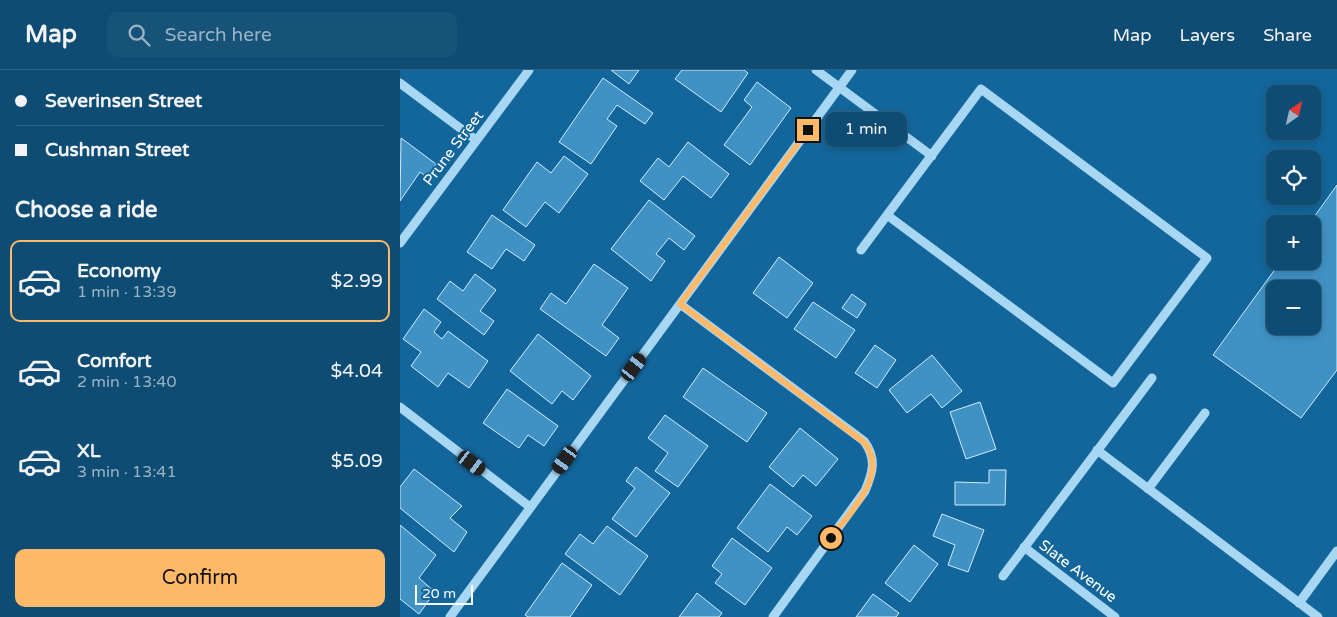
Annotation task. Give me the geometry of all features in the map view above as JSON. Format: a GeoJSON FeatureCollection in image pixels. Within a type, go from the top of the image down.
{"type":"FeatureCollection","features":[{"type":"Feature","properties":{"kind":"street","name":"Prune Street"},"geometry":{"type":"LineString","coordinates":[[400,243],[529,70]]}},
{"type":"Feature","properties":{"kind":"street"},"geometry":{"type":"LineString","coordinates":[[816,70],[932,156]]}},
{"type":"Feature","properties":{"kind":"street"},"geometry":{"type":"LineString","coordinates":[[450,617],[852,70]]}},
{"type":"Feature","properties":{"kind":"street"},"geometry":{"type":"LineString","coordinates":[[400,83],[476,140]]}},
{"type":"Feature","properties":{"kind":"street"},"geometry":{"type":"LineString","coordinates":[[861,250],[887,215],[932,156],[981,89],[1207,258],[1113,383],[887,215]]}},
{"type":"Feature","properties":{"kind":"street"},"geometry":{"type":"LineString","coordinates":[[680,304],[864,442],[872,455],[874,462],[873,473],[866,491],[773,617]]}},
{"type":"Feature","properties":{"kind":"street"},"geometry":{"type":"LineString","coordinates":[[1003,576],[1152,378]]}},
{"type":"Feature","properties":{"kind":"street"},"geometry":{"type":"LineString","coordinates":[[400,407],[530,507]]}},
{"type":"Feature","properties":{"kind":"street"},"geometry":{"type":"LineString","coordinates":[[1148,489],[1206,413]]}},
{"type":"Feature","properties":{"kind":"street"},"geometry":{"type":"LineString","coordinates":[[1097,450],[1318,617]]}},
{"type":"Feature","properties":{"kind":"street","name":"Slate Avenue"},"geometry":{"type":"LineString","coordinates":[[1024,548],[1115,617]]}},
{"type":"Feature","properties":{"kind":"street"},"geometry":{"type":"LineString","coordinates":[[1299,603],[1337,551]]}},
{"type":"Feature","properties":{"kind":"building"},"geometry":{"type":"Polygon","coordinates":[[[611,70],[639,70],[629,84],[611,70]]]}},
{"type":"Feature","properties":{"kind":"building"},"geometry":{"type":"Polygon","coordinates":[[[682,70],[744,70],[748,73],[721,112],[675,79],[682,70]]]}},
{"type":"Feature","properties":{"kind":"building"},"geometry":{"type":"Polygon","coordinates":[[[603,78],[653,113],[645,124],[617,105],[607,119],[617,126],[591,164],[559,142],[603,78]]]}},
{"type":"Feature","properties":{"kind":"building"},"geometry":{"type":"Polygon","coordinates":[[[757,82],[791,108],[750,165],[724,145],[752,107],[744,100],[757,82]]]}},
{"type":"Feature","properties":{"kind":"building"},"geometry":{"type":"Polygon","coordinates":[[[401,138],[436,164],[427,177],[420,172],[400,201],[401,138]]]}},
{"type":"Feature","properties":{"kind":"building"},"geometry":{"type":"Polygon","coordinates":[[[688,142],[729,174],[711,198],[683,176],[664,200],[640,181],[658,158],[669,167],[688,142]]]}},
{"type":"Feature","properties":{"kind":"building"},"geometry":{"type":"Polygon","coordinates":[[[564,156],[588,174],[559,213],[545,202],[526,227],[503,210],[537,162],[551,173],[564,156]]]}},
{"type":"Feature","properties":{"kind":"building"},"geometry":{"type":"Polygon","coordinates":[[[1337,185],[1337,370],[1301,418],[1213,355],[1266,282],[1266,335],[1321,335],[1321,280],[1267,280],[1274,270],[1321,270],[1321,215],[1315,215],[1337,185]]]}},
{"type":"Feature","properties":{"kind":"building"},"geometry":{"type":"Polygon","coordinates":[[[649,200],[695,236],[684,250],[669,238],[656,254],[665,261],[651,281],[611,249],[649,200]]]}},
{"type":"Feature","properties":{"kind":"building"},"geometry":{"type":"Polygon","coordinates":[[[492,215],[535,245],[524,261],[506,249],[492,269],[467,252],[492,215]]]}},
{"type":"Feature","properties":{"kind":"building"},"geometry":{"type":"Polygon","coordinates":[[[779,257],[813,283],[787,318],[753,293],[779,257]]]}},
{"type":"Feature","properties":{"kind":"building"},"geometry":{"type":"Polygon","coordinates":[[[594,264],[628,288],[602,325],[619,338],[606,356],[540,309],[551,293],[566,304],[594,264]]]}},
{"type":"Feature","properties":{"kind":"building"},"geometry":{"type":"Polygon","coordinates":[[[475,274],[496,290],[480,311],[494,321],[484,335],[437,299],[450,281],[463,291],[475,274]]]}},
{"type":"Feature","properties":{"kind":"building"},"geometry":{"type":"Polygon","coordinates":[[[852,294],[866,304],[857,318],[842,308],[852,294]]]}},
{"type":"Feature","properties":{"kind":"building"},"geometry":{"type":"Polygon","coordinates":[[[813,302],[855,330],[836,358],[794,329],[813,302]]]}},
{"type":"Feature","properties":{"kind":"building"},"geometry":{"type":"Polygon","coordinates":[[[424,309],[441,322],[434,332],[442,339],[448,331],[488,361],[469,388],[448,373],[438,387],[411,366],[421,352],[403,339],[424,309]]]}},
{"type":"Feature","properties":{"kind":"building"},"geometry":{"type":"Polygon","coordinates":[[[538,334],[591,376],[573,400],[562,391],[552,404],[510,371],[538,334]]]}},
{"type":"Feature","properties":{"kind":"building"},"geometry":{"type":"Polygon","coordinates":[[[875,345],[896,360],[877,388],[855,373],[875,345]]]}},
{"type":"Feature","properties":{"kind":"building"},"geometry":{"type":"Polygon","coordinates":[[[932,355],[962,391],[942,408],[931,394],[907,413],[889,390],[932,355]]]}},
{"type":"Feature","properties":{"kind":"building"},"geometry":{"type":"Polygon","coordinates":[[[703,368],[767,413],[747,442],[683,397],[703,368]]]}},
{"type":"Feature","properties":{"kind":"building"},"geometry":{"type":"Polygon","coordinates":[[[507,389],[558,426],[544,446],[528,435],[519,448],[483,423],[507,389]]]}},
{"type":"Feature","properties":{"kind":"building"},"geometry":{"type":"Polygon","coordinates":[[[980,402],[996,449],[966,459],[950,412],[980,402]]]}},
{"type":"Feature","properties":{"kind":"building"},"geometry":{"type":"Polygon","coordinates":[[[665,415],[708,446],[678,487],[655,471],[668,453],[648,438],[665,415]]]}},
{"type":"Feature","properties":{"kind":"building"},"geometry":{"type":"Polygon","coordinates":[[[800,428],[838,459],[816,486],[803,475],[793,487],[769,467],[800,428]]]}},
{"type":"Feature","properties":{"kind":"building"},"geometry":{"type":"Polygon","coordinates":[[[636,467],[670,493],[636,537],[612,519],[635,488],[626,481],[636,467]]]}},
{"type":"Feature","properties":{"kind":"building"},"geometry":{"type":"Polygon","coordinates":[[[414,469],[462,506],[450,518],[467,532],[454,552],[400,508],[400,487],[414,469]]]}},
{"type":"Feature","properties":{"kind":"building"},"geometry":{"type":"Polygon","coordinates":[[[989,470],[1006,470],[1005,505],[955,505],[955,482],[989,483],[989,470]]]}},
{"type":"Feature","properties":{"kind":"building"},"geometry":{"type":"Polygon","coordinates":[[[770,484],[812,516],[797,535],[787,527],[768,552],[737,528],[770,484]]]}},
{"type":"Feature","properties":{"kind":"building"},"geometry":{"type":"Polygon","coordinates":[[[942,514],[984,530],[968,572],[948,565],[955,545],[933,536],[942,514]]]}},
{"type":"Feature","properties":{"kind":"building"},"geometry":{"type":"Polygon","coordinates":[[[400,525],[436,555],[419,578],[435,592],[419,614],[400,599],[400,525]]]}},
{"type":"Feature","properties":{"kind":"building"},"geometry":{"type":"Polygon","coordinates":[[[607,526],[648,556],[620,595],[565,554],[580,534],[593,544],[607,526]]]}},
{"type":"Feature","properties":{"kind":"building"},"geometry":{"type":"Polygon","coordinates":[[[732,538],[772,568],[745,605],[715,583],[722,574],[712,566],[732,538]]]}},
{"type":"Feature","properties":{"kind":"building"},"geometry":{"type":"Polygon","coordinates":[[[914,545],[938,564],[910,602],[885,583],[914,545]]]}},
{"type":"Feature","properties":{"kind":"building"},"geometry":{"type":"Polygon","coordinates":[[[562,563],[592,585],[570,617],[528,617],[525,615],[562,563]]]}},
{"type":"Feature","properties":{"kind":"building"},"geometry":{"type":"Polygon","coordinates":[[[697,593],[722,613],[719,617],[679,617],[697,593]]]}},
{"type":"Feature","properties":{"kind":"building"},"geometry":{"type":"Polygon","coordinates":[[[873,594],[899,613],[896,617],[856,617],[873,594]]]}},
{"type":"Feature","properties":{"kind":"route"},"geometry":{"type":"LineString","coordinates":[[808,130],[680,304],[864,442],[868,447],[874,462],[873,473],[866,491],[831,538]]}}]}
